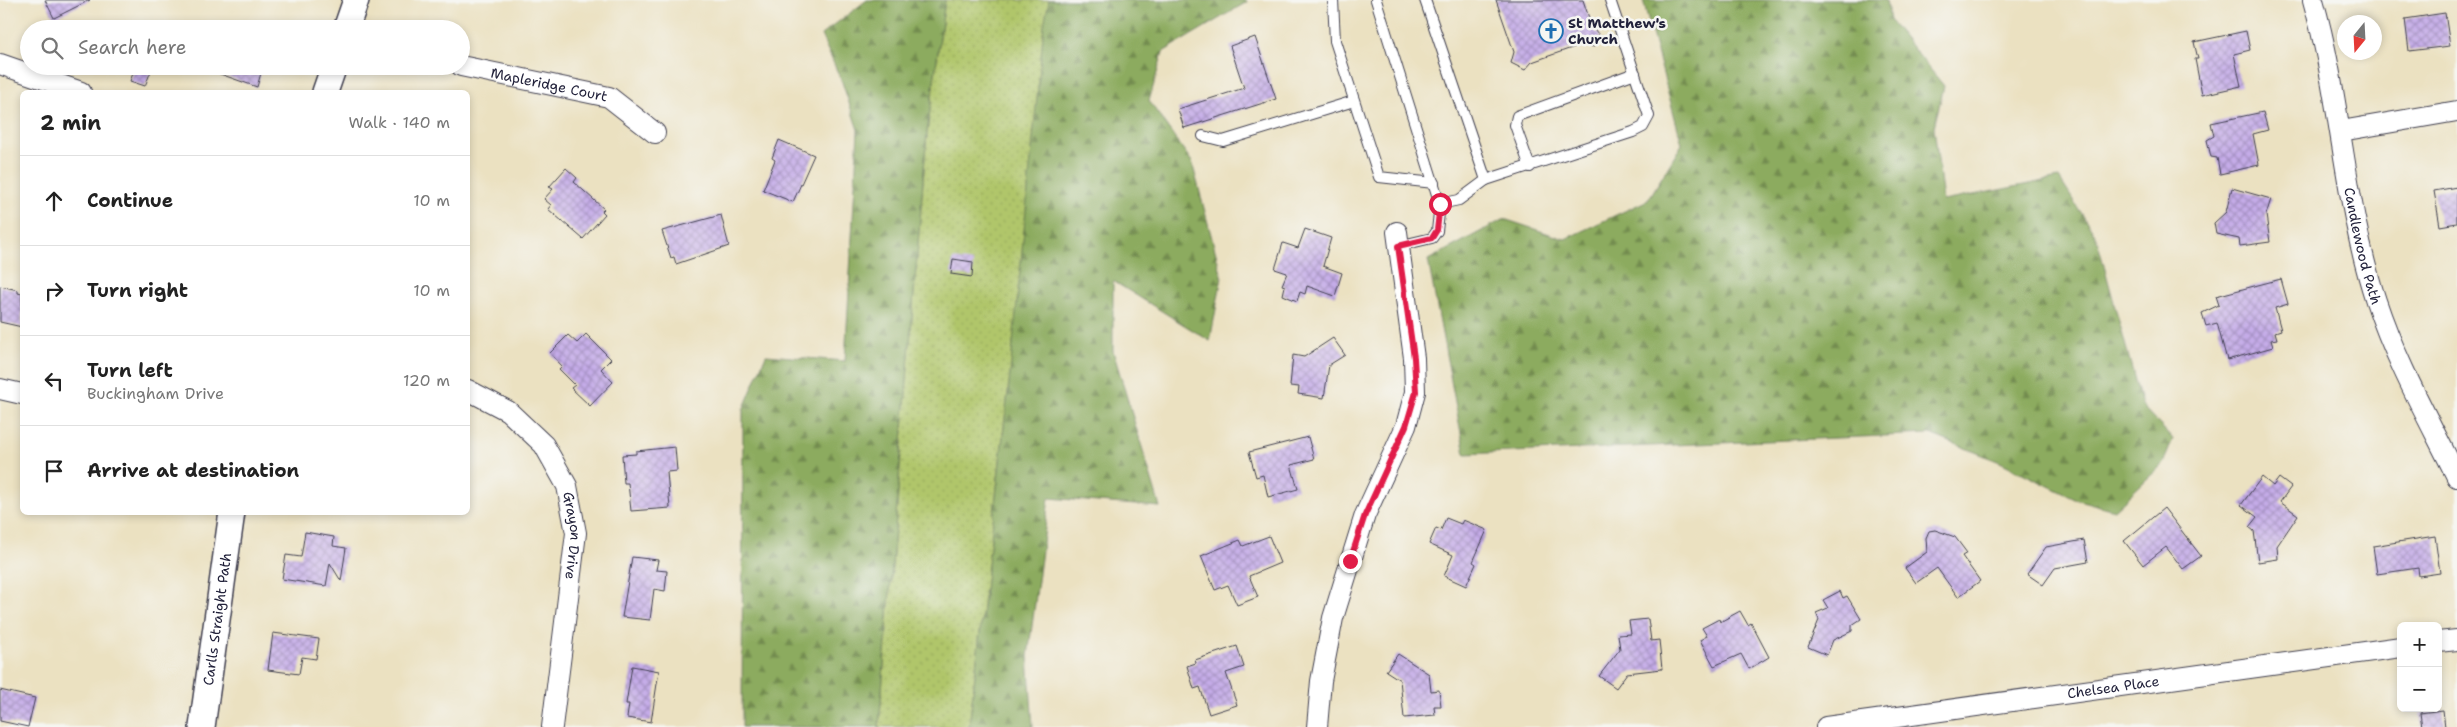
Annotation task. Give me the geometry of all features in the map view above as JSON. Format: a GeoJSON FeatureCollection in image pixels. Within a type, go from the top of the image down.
{"type":"FeatureCollection","features":[{"type":"Feature","properties":{"kind":"street"},"geometry":{"type":"LineString","coordinates":[[349,20],[356,0]]}},
{"type":"Feature","properties":{"kind":"street","name":"Candlewood Path"},"geometry":{"type":"LineString","coordinates":[[2313,0],[2341,131],[2357,223],[2376,301],[2406,373],[2457,477]]}},
{"type":"Feature","properties":{"kind":"street"},"geometry":{"type":"LineString","coordinates":[[0,64],[20,71]]}},
{"type":"Feature","properties":{"kind":"street","name":"Mapleridge Court"},"geometry":{"type":"LineString","coordinates":[[470,68],[609,97],[655,133]]}},
{"type":"Feature","properties":{"kind":"street"},"geometry":{"type":"LineString","coordinates":[[32,75],[75,90]]}},
{"type":"Feature","properties":{"kind":"street"},"geometry":{"type":"LineString","coordinates":[[326,90],[331,75]]}},
{"type":"Feature","properties":{"kind":"street"},"geometry":{"type":"LineString","coordinates":[[2341,131],[2457,111]]}},
{"type":"Feature","properties":{"kind":"street"},"geometry":{"type":"LineString","coordinates":[[1317,727],[1322,681],[1336,608],[1365,515],[1406,426],[1416,392],[1414,358],[1398,239]]}},
{"type":"Feature","properties":{"kind":"street"},"geometry":{"type":"LineString","coordinates":[[0,389],[20,394]]}},
{"type":"Feature","properties":{"kind":"street","name":"Grayon Drive"},"geometry":{"type":"LineString","coordinates":[[470,391],[508,411],[523,424],[544,445],[568,486],[576,533],[552,727]]}},
{"type":"Feature","properties":{"kind":"street","name":"Carlls Straight Path"},"geometry":{"type":"LineString","coordinates":[[202,727],[232,515]]}},
{"type":"Feature","properties":{"kind":"street"},"geometry":{"type":"LineString","coordinates":[[2442,642],[2457,640]]}},
{"type":"Feature","properties":{"kind":"street","name":"Chelsea Place"},"geometry":{"type":"LineString","coordinates":[[1826,727],[2397,648]]}},
{"type":"Feature","properties":{"kind":"lane"},"geometry":{"type":"LineString","coordinates":[[1333,0],[1335,41],[1379,177],[1434,183]]}},
{"type":"Feature","properties":{"kind":"lane"},"geometry":{"type":"LineString","coordinates":[[1376,0],[1440,204],[1437,230],[1432,238],[1398,239]]}},
{"type":"Feature","properties":{"kind":"lane"},"geometry":{"type":"LineString","coordinates":[[1425,0],[1486,180]]}},
{"type":"Feature","properties":{"kind":"lane"},"geometry":{"type":"LineString","coordinates":[[1440,204],[1459,200],[1486,180],[1530,167],[1643,127],[1649,116],[1610,0]]}},
{"type":"Feature","properties":{"kind":"lane"},"geometry":{"type":"LineString","coordinates":[[1530,167],[1515,125],[1518,116],[1635,73]]}},
{"type":"Feature","properties":{"kind":"lane"},"geometry":{"type":"LineString","coordinates":[[1203,136],[1223,141],[1354,101]]}},
{"type":"Feature","properties":{"kind":"green space"},"geometry":{"type":"Polygon","coordinates":[[[867,0],[945,0],[927,132],[879,727],[742,727],[743,410],[766,355],[845,361],[858,130],[842,82],[821,35],[867,0]]]}},
{"type":"Feature","properties":{"kind":"green space"},"geometry":{"type":"Polygon","coordinates":[[[945,0],[1054,0],[969,727],[879,727],[927,132],[945,0]]]}},
{"type":"Feature","properties":{"kind":"green space"},"geometry":{"type":"Polygon","coordinates":[[[1049,0],[1246,0],[1247,2],[1163,52],[1149,101],[1192,162],[1222,277],[1210,341],[1113,281],[1113,351],[1160,507],[1049,498],[1028,656],[1033,727],[969,727],[1009,384],[1044,25],[1049,0]]]}},
{"type":"Feature","properties":{"kind":"green space"},"geometry":{"type":"Polygon","coordinates":[[[1643,0],[1886,0],[1890,20],[1944,86],[1934,127],[1943,201],[2059,178],[2096,236],[2142,406],[2173,439],[2163,464],[2114,510],[2075,499],[2000,462],[1930,434],[1465,454],[1428,260],[1504,219],[1565,239],[1648,200],[1682,144],[1643,0]]]}},
{"type":"Feature","properties":{"kind":"building"},"geometry":{"type":"Polygon","coordinates":[[[45,0],[90,0],[54,18],[45,0]]]}},
{"type":"Feature","properties":{"kind":"building","name":"St Matthew's Church"},"geometry":{"type":"Polygon","coordinates":[[[1496,0],[1583,0],[1592,27],[1600,36],[1594,47],[1583,44],[1532,62],[1525,70],[1511,63],[1514,52],[1496,0]]]}},
{"type":"Feature","properties":{"kind":"building"},"geometry":{"type":"Polygon","coordinates":[[[2445,13],[2450,46],[2409,51],[2405,19],[2445,13]]]}},
{"type":"Feature","properties":{"kind":"building"},"geometry":{"type":"Polygon","coordinates":[[[2246,31],[2250,50],[2234,54],[2241,86],[2202,95],[2195,59],[2198,59],[2194,42],[2246,31]]]}},
{"type":"Feature","properties":{"kind":"building"},"geometry":{"type":"Polygon","coordinates":[[[1255,37],[1276,99],[1184,128],[1178,109],[1244,88],[1230,46],[1255,37]]]}},
{"type":"Feature","properties":{"kind":"building"},"geometry":{"type":"Polygon","coordinates":[[[132,75],[149,75],[145,86],[130,81],[132,75]]]}},
{"type":"Feature","properties":{"kind":"building"},"geometry":{"type":"Polygon","coordinates":[[[223,75],[260,75],[257,87],[223,75]]]}},
{"type":"Feature","properties":{"kind":"building"},"geometry":{"type":"Polygon","coordinates":[[[2263,112],[2268,130],[2253,134],[2259,165],[2220,174],[2217,158],[2211,157],[2207,140],[2214,136],[2211,123],[2263,112]]]}},
{"type":"Feature","properties":{"kind":"building"},"geometry":{"type":"Polygon","coordinates":[[[779,140],[814,155],[793,202],[763,190],[775,160],[772,158],[779,140]]]}},
{"type":"Feature","properties":{"kind":"building"},"geometry":{"type":"Polygon","coordinates":[[[566,168],[577,178],[574,182],[604,209],[602,211],[605,214],[583,239],[548,209],[551,205],[544,199],[553,189],[549,187],[566,168]]]}},
{"type":"Feature","properties":{"kind":"building"},"geometry":{"type":"Polygon","coordinates":[[[2457,187],[2457,223],[2440,226],[2434,191],[2457,187]]]}},
{"type":"Feature","properties":{"kind":"building"},"geometry":{"type":"Polygon","coordinates":[[[2232,188],[2271,199],[2266,215],[2270,242],[2240,246],[2239,239],[2216,234],[2214,223],[2226,212],[2232,188]]]}},
{"type":"Feature","properties":{"kind":"building"},"geometry":{"type":"Polygon","coordinates":[[[721,215],[729,246],[676,264],[674,257],[671,258],[662,231],[721,215]]]}},
{"type":"Feature","properties":{"kind":"building"},"geometry":{"type":"Polygon","coordinates":[[[1305,229],[1331,238],[1323,266],[1342,273],[1335,296],[1307,286],[1305,294],[1300,292],[1297,301],[1283,295],[1285,286],[1282,285],[1287,273],[1275,269],[1283,243],[1298,248],[1305,229]]]}},
{"type":"Feature","properties":{"kind":"building"},"geometry":{"type":"Polygon","coordinates":[[[953,259],[973,262],[972,277],[951,274],[953,259]]]}},
{"type":"Feature","properties":{"kind":"building"},"geometry":{"type":"Polygon","coordinates":[[[2281,279],[2288,304],[2275,308],[2281,330],[2275,332],[2277,339],[2271,340],[2273,347],[2227,360],[2217,323],[2206,326],[2202,313],[2219,305],[2216,296],[2281,279]]]}},
{"type":"Feature","properties":{"kind":"building"},"geometry":{"type":"Polygon","coordinates":[[[0,286],[18,290],[20,294],[20,327],[0,322],[0,286]]]}},
{"type":"Feature","properties":{"kind":"building"},"geometry":{"type":"Polygon","coordinates":[[[586,334],[611,359],[601,369],[613,382],[590,406],[571,388],[575,385],[559,369],[562,366],[550,353],[568,335],[577,343],[586,334]]]}},
{"type":"Feature","properties":{"kind":"building"},"geometry":{"type":"Polygon","coordinates":[[[1333,338],[1345,355],[1329,365],[1324,398],[1298,394],[1299,387],[1290,386],[1293,355],[1304,357],[1333,338]]]}},
{"type":"Feature","properties":{"kind":"building"},"geometry":{"type":"Polygon","coordinates":[[[1308,437],[1314,459],[1291,465],[1298,489],[1268,497],[1263,475],[1256,477],[1249,452],[1308,437]]]}},
{"type":"Feature","properties":{"kind":"building"},"geometry":{"type":"Polygon","coordinates":[[[675,447],[677,471],[667,472],[670,508],[631,511],[628,483],[624,483],[622,455],[636,454],[636,451],[675,447]]]}},
{"type":"Feature","properties":{"kind":"building"},"geometry":{"type":"Polygon","coordinates":[[[2262,477],[2273,486],[2279,478],[2291,487],[2280,502],[2298,515],[2277,546],[2278,559],[2258,562],[2254,531],[2249,527],[2257,517],[2241,505],[2262,477]]]}},
{"type":"Feature","properties":{"kind":"building"},"geometry":{"type":"Polygon","coordinates":[[[2164,508],[2201,556],[2183,569],[2166,547],[2143,565],[2124,541],[2164,508]]]}},
{"type":"Feature","properties":{"kind":"building"},"geometry":{"type":"Polygon","coordinates":[[[1446,518],[1461,524],[1463,520],[1487,530],[1473,562],[1476,564],[1466,586],[1444,576],[1453,555],[1429,544],[1436,528],[1441,530],[1446,518]]]}},
{"type":"Feature","properties":{"kind":"building"},"geometry":{"type":"Polygon","coordinates":[[[1935,530],[1955,537],[1967,553],[1962,556],[1980,581],[1958,597],[1937,568],[1916,583],[1905,568],[1927,552],[1926,538],[1929,531],[1935,530]]]}},
{"type":"Feature","properties":{"kind":"building"},"geometry":{"type":"Polygon","coordinates":[[[305,532],[334,537],[333,546],[346,548],[341,581],[330,563],[326,586],[282,579],[286,555],[301,557],[305,532]]]}},
{"type":"Feature","properties":{"kind":"building"},"geometry":{"type":"Polygon","coordinates":[[[1269,536],[1280,563],[1249,576],[1258,597],[1237,605],[1228,585],[1215,590],[1201,556],[1240,540],[1243,546],[1269,536]]]}},
{"type":"Feature","properties":{"kind":"building"},"geometry":{"type":"Polygon","coordinates":[[[2435,536],[2440,573],[2419,576],[2418,568],[2377,574],[2373,546],[2435,536]]]}},
{"type":"Feature","properties":{"kind":"building"},"geometry":{"type":"Polygon","coordinates":[[[2084,540],[2088,562],[2055,568],[2043,585],[2027,574],[2046,547],[2084,540]]]}},
{"type":"Feature","properties":{"kind":"building"},"geometry":{"type":"Polygon","coordinates":[[[632,557],[658,560],[656,570],[667,571],[665,591],[654,589],[650,620],[622,617],[632,557]]]}},
{"type":"Feature","properties":{"kind":"building"},"geometry":{"type":"Polygon","coordinates":[[[1840,591],[1843,598],[1847,596],[1861,619],[1852,625],[1852,631],[1833,640],[1827,655],[1808,647],[1819,620],[1816,613],[1828,608],[1823,600],[1840,591]]]}},
{"type":"Feature","properties":{"kind":"building"},"geometry":{"type":"Polygon","coordinates":[[[1740,611],[1748,625],[1751,623],[1769,657],[1749,669],[1741,654],[1714,666],[1700,640],[1707,636],[1702,628],[1719,619],[1720,622],[1740,611]]]}},
{"type":"Feature","properties":{"kind":"building"},"geometry":{"type":"Polygon","coordinates":[[[1648,619],[1651,641],[1659,640],[1662,669],[1627,673],[1616,688],[1599,676],[1620,649],[1618,635],[1631,634],[1629,621],[1648,619]]]}},
{"type":"Feature","properties":{"kind":"building"},"geometry":{"type":"Polygon","coordinates":[[[273,633],[319,639],[316,659],[302,657],[299,674],[268,670],[273,633]]]}},
{"type":"Feature","properties":{"kind":"building"},"geometry":{"type":"Polygon","coordinates":[[[1237,646],[1244,667],[1226,673],[1237,705],[1209,714],[1200,687],[1194,689],[1187,666],[1196,663],[1195,660],[1237,646]]]}},
{"type":"Feature","properties":{"kind":"building"},"geometry":{"type":"Polygon","coordinates":[[[1398,654],[1429,674],[1431,691],[1439,690],[1441,706],[1434,706],[1435,715],[1404,718],[1400,680],[1386,671],[1398,654]]]}},
{"type":"Feature","properties":{"kind":"building"},"geometry":{"type":"Polygon","coordinates":[[[632,666],[659,671],[651,722],[627,718],[629,704],[626,704],[632,666]]]}},
{"type":"Feature","properties":{"kind":"building"},"geometry":{"type":"Polygon","coordinates":[[[0,690],[35,698],[28,727],[0,721],[0,690]]]}},
{"type":"Feature","properties":{"kind":"building"},"geometry":{"type":"Polygon","coordinates":[[[2442,710],[2445,727],[2422,727],[2420,713],[2442,712],[2442,710]]]}},
{"type":"Feature","properties":{"kind":"place","name":"St Matthew's Church"},"geometry":{"type":"Point","coordinates":[1551,31]}},
{"type":"Feature","properties":{"kind":"route"},"geometry":{"type":"LineString","coordinates":[[1350,561],[1365,515],[1406,426],[1416,392],[1414,358],[1398,246],[1432,238],[1437,230],[1440,219],[1440,204]]}}]}
